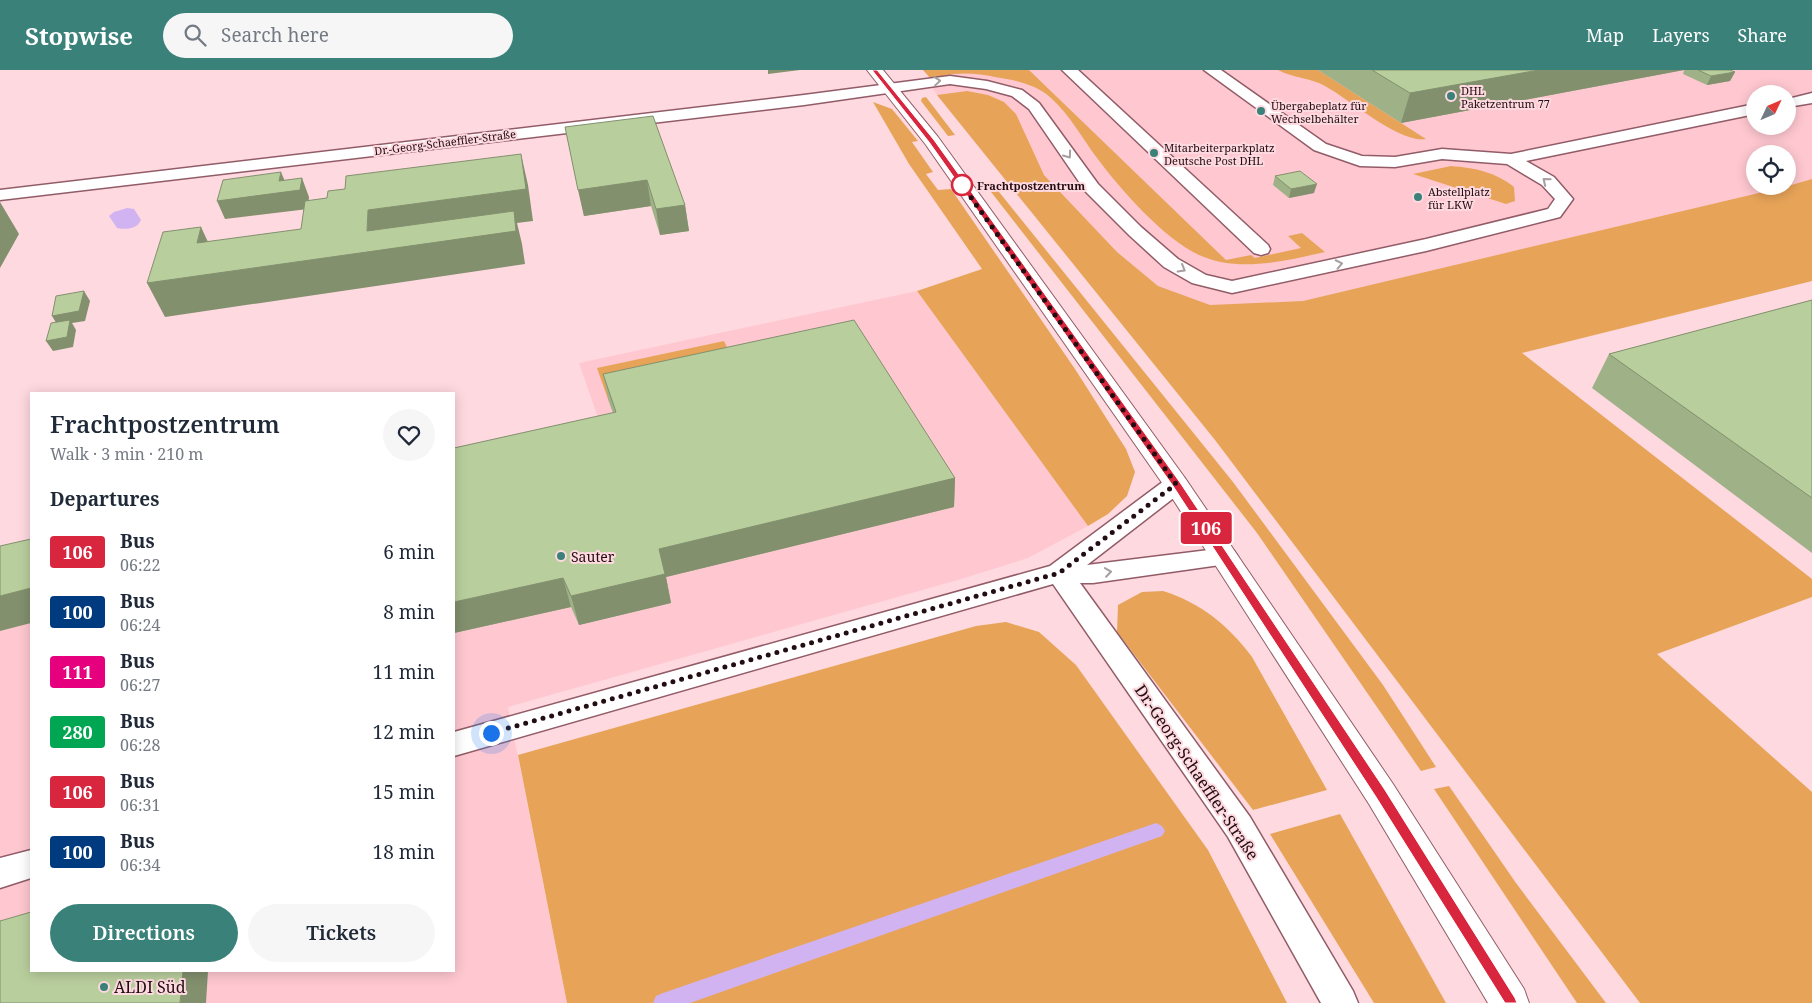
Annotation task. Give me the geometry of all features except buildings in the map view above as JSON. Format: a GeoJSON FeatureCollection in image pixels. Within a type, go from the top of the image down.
{"type":"FeatureCollection","features":[{"type":"Feature","properties":{"kind":"main road"},"geometry":{"type":"LineString","coordinates":[[882,79],[932,141],[1176,484],[1381,794],[1510,1003]]}},
{"type":"Feature","properties":{"kind":"lane"},"geometry":{"type":"LineString","coordinates":[[1069,70],[1262,249]]}},
{"type":"Feature","properties":{"kind":"lane"},"geometry":{"type":"LineString","coordinates":[[1211,70],[1320,147],[1360,161],[1395,162],[1442,154],[1511,159],[1746,111]]}},
{"type":"Feature","properties":{"kind":"lane","name":"Dr.-Georg-Schaeffler-Straße"},"geometry":{"type":"LineString","coordinates":[[0,194],[804,100],[882,79],[950,80],[987,85],[1017,93],[1034,106],[1092,188],[1135,231],[1171,263],[1199,280],[1232,287],[1417,247],[1554,213],[1564,199],[1548,181],[1511,159]]}},
{"type":"Feature","properties":{"kind":"lane"},"geometry":{"type":"LineString","coordinates":[[1796,101],[1812,98]]}},
{"type":"Feature","properties":{"kind":"lane"},"geometry":{"type":"LineString","coordinates":[[1059,573],[1176,484]]}},
{"type":"Feature","properties":{"kind":"lane"},"geometry":{"type":"LineString","coordinates":[[455,744],[1059,573],[1093,574],[1225,557]]}},
{"type":"Feature","properties":{"kind":"lane","name":"Dr.-Georg-Schaeffler-Straße"},"geometry":{"type":"LineString","coordinates":[[1059,573],[1239,827],[1340,1003]]}},
{"type":"Feature","properties":{"kind":"lane"},"geometry":{"type":"LineString","coordinates":[[0,873],[30,864]]}},
{"type":"Feature","properties":{"kind":"shaded area"},"geometry":{"type":"Polygon","coordinates":[[[923,70],[1812,70],[1812,195],[1145,337],[1022,201],[928,82],[931,79],[923,70]]]}},
{"type":"Feature","properties":{"kind":"shaded area"},"geometry":{"type":"Polygon","coordinates":[[[923,70],[1029,70],[1226,260],[1251,255],[1255,258],[1301,248],[1288,236],[1302,233],[1325,252],[1262,264],[1230,263],[1199,255],[1171,237],[1130,198],[1097,158],[1064,112],[1045,93],[1024,83],[979,74],[955,74],[931,79],[923,70]]]}},
{"type":"Feature","properties":{"kind":"shaded area"},"geometry":{"type":"Polygon","coordinates":[[[1278,70],[1318,70],[1426,139],[1415,139],[1403,135],[1389,128],[1325,86],[1278,70]]]}},
{"type":"Feature","properties":{"kind":"shaded area"},"geometry":{"type":"Polygon","coordinates":[[[967,91],[988,95],[1004,102],[1016,114],[1044,175],[1117,252],[1158,286],[1210,305],[1303,301],[1750,195],[1796,195],[1796,184],[1812,179],[1812,281],[1522,353],[1812,579],[1812,597],[1657,654],[1812,792],[1812,1003],[1640,1003],[1215,440],[937,95],[967,91]]]}},
{"type":"Feature","properties":{"kind":"shaded area"},"geometry":{"type":"Polygon","coordinates":[[[926,97],[955,135],[948,136],[921,101],[922,98],[926,97]]]}},
{"type":"Feature","properties":{"kind":"shaded area"},"geometry":{"type":"Polygon","coordinates":[[[873,102],[892,109],[918,141],[912,142],[933,172],[926,174],[938,190],[951,189],[1075,369],[1126,449],[1135,472],[1127,496],[1108,514],[1088,526],[917,291],[982,269],[909,164],[873,102]]]}},
{"type":"Feature","properties":{"kind":"shaded area"},"geometry":{"type":"Polygon","coordinates":[[[1451,166],[1469,168],[1500,178],[1514,187],[1515,201],[1506,204],[1413,174],[1451,166]]]}},
{"type":"Feature","properties":{"kind":"shaded area"},"geometry":{"type":"Polygon","coordinates":[[[991,182],[1233,482],[1383,685],[1436,767],[1421,771],[1257,533],[984,183],[991,182]]]}},
{"type":"Feature","properties":{"kind":"shaded area"},"geometry":{"type":"Polygon","coordinates":[[[127,208],[134,209],[141,220],[131,228],[117,228],[109,216],[114,212],[127,208]]]}},
{"type":"Feature","properties":{"kind":"shaded area"},"geometry":{"type":"Polygon","coordinates":[[[917,291],[1088,526],[1028,558],[958,580],[508,707],[567,1003],[0,1003],[0,571],[30,564],[30,972],[455,972],[455,471],[605,438],[579,363],[917,291]]]}},
{"type":"Feature","properties":{"kind":"shaded area"},"geometry":{"type":"Polygon","coordinates":[[[724,341],[739,373],[609,402],[597,368],[724,341]]]}},
{"type":"Feature","properties":{"kind":"shaded area"},"geometry":{"type":"Polygon","coordinates":[[[1163,591],[1190,602],[1213,616],[1243,645],[1252,657],[1327,790],[1253,810],[1117,632],[1118,605],[1142,592],[1163,591]]]}},
{"type":"Feature","properties":{"kind":"shaded area"},"geometry":{"type":"Polygon","coordinates":[[[1006,622],[1039,632],[1076,665],[1208,850],[1287,1003],[567,1003],[518,755],[976,626],[1006,622]]]}},
{"type":"Feature","properties":{"kind":"shaded area"},"geometry":{"type":"Polygon","coordinates":[[[1449,786],[1516,883],[1606,1003],[1577,1003],[1434,789],[1449,786]]]}},
{"type":"Feature","properties":{"kind":"shaded area"},"geometry":{"type":"Polygon","coordinates":[[[1340,814],[1446,1003],[1374,1003],[1270,834],[1340,814]]]}},
{"type":"Feature","properties":{"kind":"waterway"},"geometry":{"type":"LineString","coordinates":[[663,1003],[1156,831]]}},
{"type":"Feature","properties":{"kind":"bus line","name":"106"},"geometry":{"type":"LineString","coordinates":[[875,70],[932,141],[955,176],[1176,484],[1381,794],[1510,1003]]}},
{"type":"Feature","properties":{"kind":"place","name":"DHL Paketzentrum 77"},"geometry":{"type":"Point","coordinates":[1451,96]}},
{"type":"Feature","properties":{"kind":"place","name":"Übergabeplatz für Wechselbehälter"},"geometry":{"type":"Point","coordinates":[1261,111]}},
{"type":"Feature","properties":{"kind":"place","name":"Mitarbeiterparkplatz Deutsche Post DHL"},"geometry":{"type":"Point","coordinates":[1154,153]}},
{"type":"Feature","properties":{"kind":"place","name":"Frachtpostzentrum"},"geometry":{"type":"Point","coordinates":[962,185]}},
{"type":"Feature","properties":{"kind":"place","name":"Abstellplatz für LKW"},"geometry":{"type":"Point","coordinates":[1418,197]}},
{"type":"Feature","properties":{"kind":"place","name":"Sauter"},"geometry":{"type":"Point","coordinates":[561,556]}},
{"type":"Feature","properties":{"kind":"place","name":"ALDI Süd"},"geometry":{"type":"Point","coordinates":[104,987]}},
{"type":"Feature","properties":{"kind":"route"},"geometry":{"type":"LineString","coordinates":[[491,733],[1059,573],[1176,484],[962,185]]}}]}
